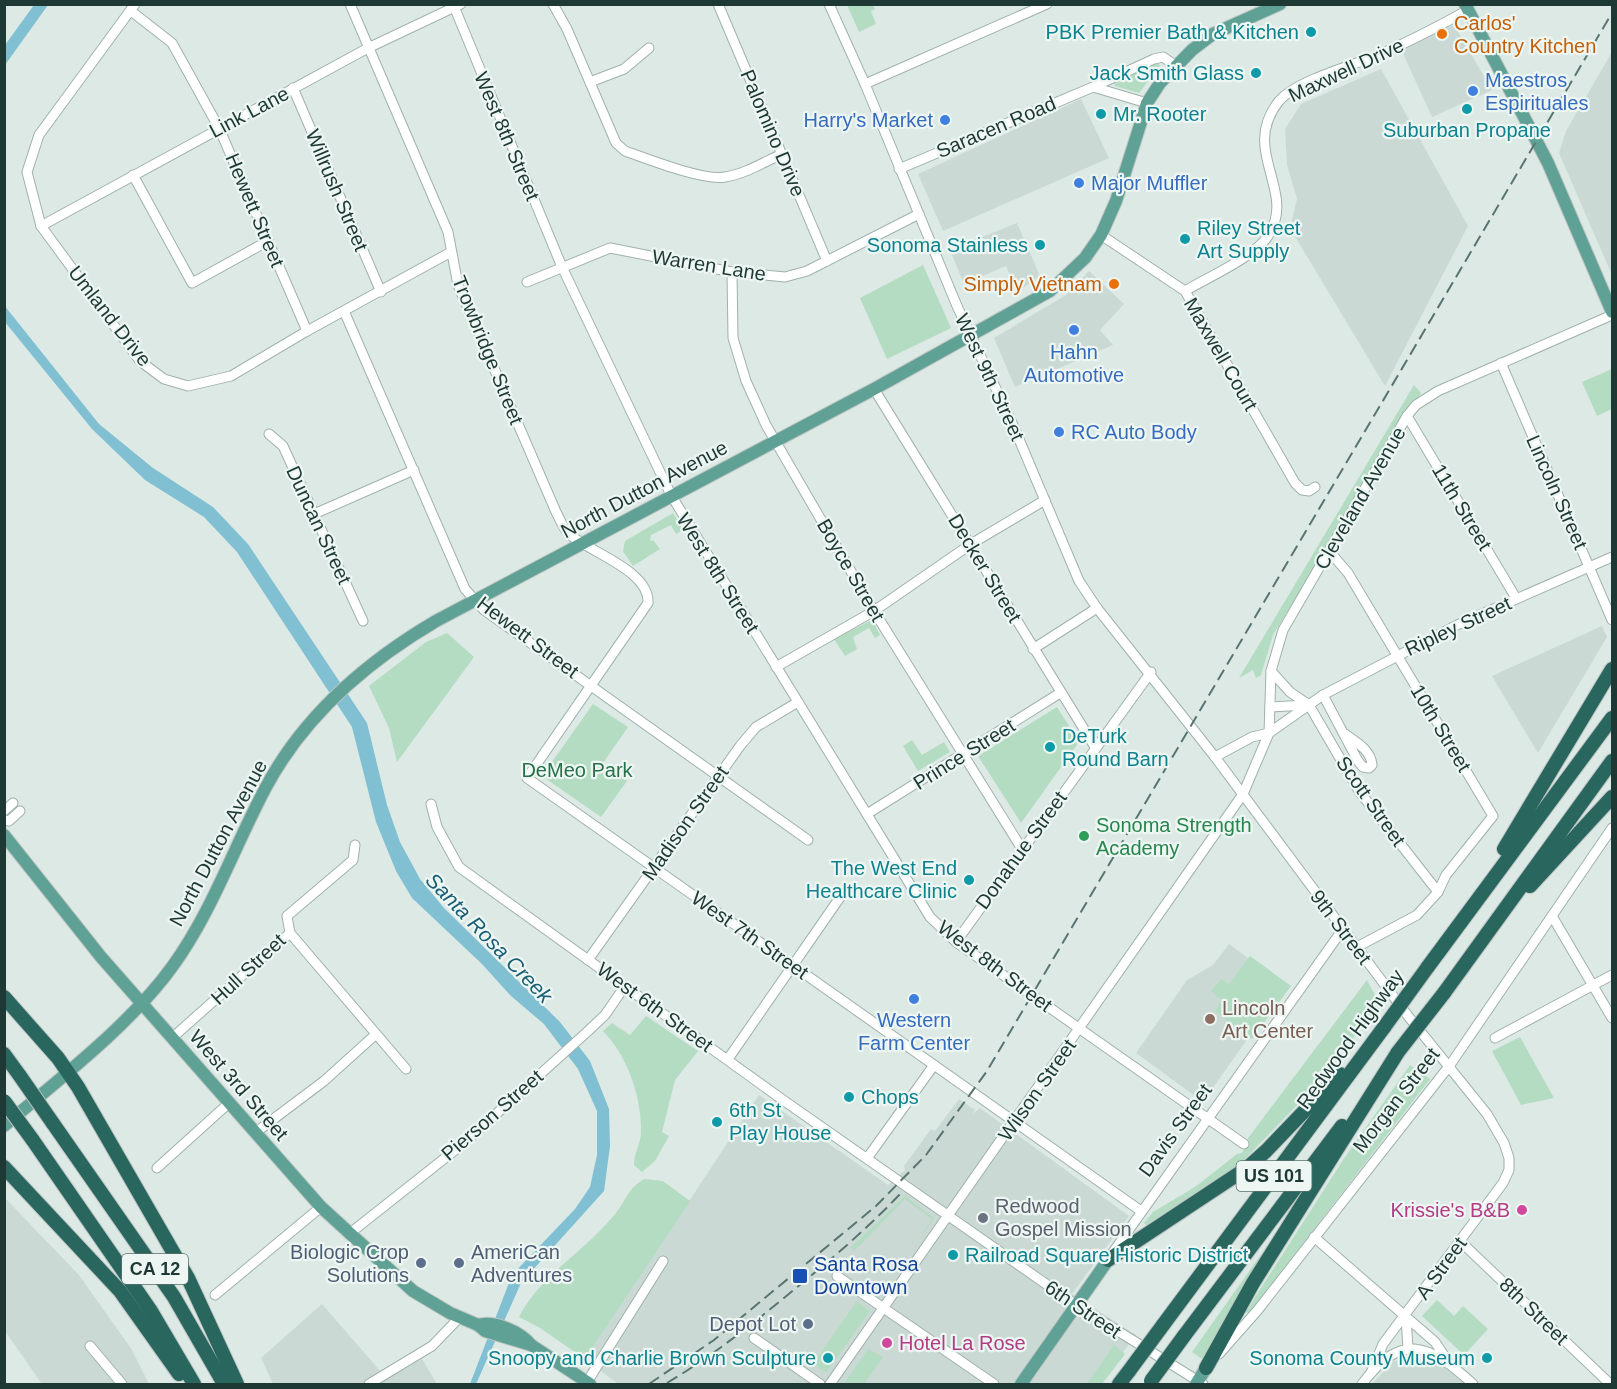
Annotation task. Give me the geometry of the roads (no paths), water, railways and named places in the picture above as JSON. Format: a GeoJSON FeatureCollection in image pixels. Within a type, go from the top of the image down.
{"type":"FeatureCollection","features":[{"type":"Feature","properties":{"kind":"highway"},"geometry":{"type":"LineString","coordinates":[[1454,930],[1566,749],[1612,669]]}},
{"type":"Feature","properties":{"kind":"highway","name":"Redwood Highway"},"geometry":{"type":"LineString","coordinates":[[1119,1384],[1612,718]]}},
{"type":"Feature","properties":{"kind":"highway","name":"US 101"},"geometry":{"type":"LineString","coordinates":[[1150,1383],[1444,993],[1483,936],[1612,761]]}},
{"type":"Feature","properties":{"kind":"highway"},"geometry":{"type":"LineString","coordinates":[[1483,936],[1612,797]]}},
{"type":"Feature","properties":{"kind":"highway"},"geometry":{"type":"LineString","coordinates":[[4,997],[68,1071],[180,1263],[237,1384]]}},
{"type":"Feature","properties":{"kind":"highway"},"geometry":{"type":"LineString","coordinates":[[1108,1260],[1246,1168],[1266,1151],[1385,1026]]}},
{"type":"Feature","properties":{"kind":"highway"},"geometry":{"type":"LineString","coordinates":[[1206,1368],[1253,1283],[1398,1052]]}},
{"type":"Feature","properties":{"kind":"highway","name":"CA 12"},"geometry":{"type":"LineString","coordinates":[[4,1054],[174,1297],[224,1384]]}},
{"type":"Feature","properties":{"kind":"highway","name":"CA 12"},"geometry":{"type":"LineString","coordinates":[[4,1101],[151,1311],[194,1384]]}},
{"type":"Feature","properties":{"kind":"highway"},"geometry":{"type":"LineString","coordinates":[[4,1167],[125,1298],[186,1384]]}},
{"type":"Feature","properties":{"kind":"main road","name":"North Dutton Avenue"},"geometry":{"type":"LineString","coordinates":[[4,1126],[68,1071],[141,1003],[171,970],[192,937],[267,785],[315,718],[365,670],[410,637],[671,495],[874,389],[1050,291],[1084,258],[1101,235],[1116,201],[1147,103],[1160,83],[1213,34],[1256,8],[1280,4]]}},
{"type":"Feature","properties":{"kind":"main road"},"geometry":{"type":"LineString","coordinates":[[1466,7],[1537,141],[1612,314]]}},
{"type":"Feature","properties":{"kind":"main road","name":"West 3rd Street"},"geometry":{"type":"LineString","coordinates":[[4,835],[101,957],[321,1207],[349,1234],[413,1291],[459,1318],[478,1325],[485,1331],[531,1345],[588,1383]]}},
{"type":"Feature","properties":{"kind":"main road","name":"Davis Street"},"geometry":{"type":"LineString","coordinates":[[1021,1384],[1108,1260]]}},
{"type":"Feature","properties":{"kind":"main road","name":"Morgan Street"},"geometry":{"type":"LineString","coordinates":[[1199,1383],[1206,1368]]}},
{"type":"Feature","properties":{"kind":"street","name":"Trowbridge Street"},"geometry":{"type":"LineString","coordinates":[[350,4],[448,232],[458,285],[556,512],[567,532],[603,553],[643,584],[649,592],[648,603],[591,684]]}},
{"type":"Feature","properties":{"kind":"street"},"geometry":{"type":"LineString","coordinates":[[553,4],[567,28],[616,143],[625,151],[706,176],[722,178],[739,174],[782,154]]}},
{"type":"Feature","properties":{"kind":"street","name":"Palomino Drive"},"geometry":{"type":"LineString","coordinates":[[718,4],[827,261]]}},
{"type":"Feature","properties":{"kind":"street","name":"West 9th Street"},"geometry":{"type":"LineString","coordinates":[[829,4],[865,84],[970,336],[1045,500],[1079,581],[1097,608],[1192,726]]}},
{"type":"Feature","properties":{"kind":"street"},"geometry":{"type":"LineString","coordinates":[[865,84],[1047,4]]}},
{"type":"Feature","properties":{"kind":"street","name":"Link Lane"},"geometry":{"type":"LineString","coordinates":[[41,226],[368,48],[456,6]]}},
{"type":"Feature","properties":{"kind":"street","name":"West 8th Street"},"geometry":{"type":"LineString","coordinates":[[456,6],[562,267],[671,495],[930,917],[956,942],[1080,1029]]}},
{"type":"Feature","properties":{"kind":"street","name":"Maxwell Drive"},"geometry":{"type":"LineString","coordinates":[[1185,291],[1256,249],[1268,236],[1277,203],[1263,146],[1266,124],[1281,99],[1304,84],[1389,50],[1466,7]]}},
{"type":"Feature","properties":{"kind":"street","name":"Hewett Street"},"geometry":{"type":"LineString","coordinates":[[133,8],[172,43],[219,128],[307,331]]}},
{"type":"Feature","properties":{"kind":"street","name":"Umland Drive"},"geometry":{"type":"LineString","coordinates":[[133,8],[39,135],[27,172],[41,226],[140,361],[164,379],[188,386],[231,376],[307,331],[452,252]]}},
{"type":"Feature","properties":{"kind":"street"},"geometry":{"type":"LineString","coordinates":[[590,82],[624,69],[648,48]]}},
{"type":"Feature","properties":{"kind":"street","name":"Saracen Road"},"geometry":{"type":"LineString","coordinates":[[899,169],[1094,87],[1154,59],[1163,57],[1176,66]]}},
{"type":"Feature","properties":{"kind":"street"},"geometry":{"type":"LineString","coordinates":[[1094,87],[1147,103]]}},
{"type":"Feature","properties":{"kind":"street","name":"Willrush Street"},"geometry":{"type":"LineString","coordinates":[[293,88],[381,292]]}},
{"type":"Feature","properties":{"kind":"street"},"geometry":{"type":"LineString","coordinates":[[133,175],[192,283],[268,242]]}},
{"type":"Feature","properties":{"kind":"street","name":"Warren Lane"},"geometry":{"type":"LineString","coordinates":[[527,282],[610,249],[732,272],[785,277],[827,261],[919,214]]}},
{"type":"Feature","properties":{"kind":"street","name":"Maxwell Court"},"geometry":{"type":"LineString","coordinates":[[1101,235],[1185,291],[1295,483],[1302,490],[1309,491],[1315,486]]}},
{"type":"Feature","properties":{"kind":"street","name":"Boyce Street"},"geometry":{"type":"LineString","coordinates":[[732,272],[733,338],[746,381],[775,440],[874,611],[1022,849]]}},
{"type":"Feature","properties":{"kind":"street","name":"Hewett Street"},"geometry":{"type":"LineString","coordinates":[[344,311],[465,589],[476,601],[808,840]]}},
{"type":"Feature","properties":{"kind":"street","name":"Cleveland Avenue"},"geometry":{"type":"LineString","coordinates":[[1243,794],[1269,733],[1270,671],[1283,630],[1407,416],[1426,397],[1612,314]]}},
{"type":"Feature","properties":{"kind":"street","name":"Lincoln Street"},"geometry":{"type":"LineString","coordinates":[[1501,363],[1612,620]]}},
{"type":"Feature","properties":{"kind":"street","name":"Decker Street"},"geometry":{"type":"LineString","coordinates":[[874,389],[1095,747]]}},
{"type":"Feature","properties":{"kind":"street","name":"11th Street"},"geometry":{"type":"LineString","coordinates":[[1407,416],[1516,598]]}},
{"type":"Feature","properties":{"kind":"street","name":"Duncan Street"},"geometry":{"type":"LineString","coordinates":[[269,434],[283,446],[363,621]]}},
{"type":"Feature","properties":{"kind":"street"},"geometry":{"type":"LineString","coordinates":[[314,514],[414,470]]}},
{"type":"Feature","properties":{"kind":"street"},"geometry":{"type":"LineString","coordinates":[[776,666],[874,611],[971,544],[1045,500]]}},
{"type":"Feature","properties":{"kind":"street","name":"10th Street"},"geometry":{"type":"LineString","coordinates":[[1329,551],[1348,573],[1493,816],[1446,875],[1438,892]]}},
{"type":"Feature","properties":{"kind":"street","name":"Ripley Street"},"geometry":{"type":"LineString","coordinates":[[1215,757],[1252,737],[1269,733],[1323,695],[1397,655],[1516,598],[1612,557]]}},
{"type":"Feature","properties":{"kind":"street"},"geometry":{"type":"LineString","coordinates":[[1034,649],[1097,608]]}},
{"type":"Feature","properties":{"kind":"street"},"geometry":{"type":"LineString","coordinates":[[1270,671],[1290,692],[1309,705]]}},
{"type":"Feature","properties":{"kind":"street","name":"Donahue Street"},"geometry":{"type":"LineString","coordinates":[[956,942],[1150,672]]}},
{"type":"Feature","properties":{"kind":"street","name":"West 7th Street"},"geometry":{"type":"LineString","coordinates":[[591,684],[527,778],[1141,1211]]}},
{"type":"Feature","properties":{"kind":"street","name":"Prince Street"},"geometry":{"type":"LineString","coordinates":[[867,814],[1060,693]]}},
{"type":"Feature","properties":{"kind":"street"},"geometry":{"type":"LineString","coordinates":[[1323,695],[1345,734]]}},
{"type":"Feature","properties":{"kind":"street","name":"Madison Street"},"geometry":{"type":"LineString","coordinates":[[588,960],[719,775],[756,727],[798,702]]}},
{"type":"Feature","properties":{"kind":"street"},"geometry":{"type":"LineString","coordinates":[[1270,707],[1309,705]]}},
{"type":"Feature","properties":{"kind":"street","name":"Scott Street"},"geometry":{"type":"LineString","coordinates":[[1309,705],[1359,791],[1438,892]]}},
{"type":"Feature","properties":{"kind":"street","name":"9th Street"},"geometry":{"type":"LineString","coordinates":[[1192,726],[1408,1016],[1487,1114],[1504,1143],[1509,1158]]}},
{"type":"Feature","properties":{"kind":"street","name":"Wilson Street"},"geometry":{"type":"LineString","coordinates":[[830,1384],[1243,794]]}},
{"type":"Feature","properties":{"kind":"street"},"geometry":{"type":"LineString","coordinates":[[4,811],[13,803]]}},
{"type":"Feature","properties":{"kind":"street","name":"West 6th Street"},"geometry":{"type":"LineString","coordinates":[[431,804],[437,827],[459,867],[908,1186]]}},
{"type":"Feature","properties":{"kind":"street"},"geometry":{"type":"LineString","coordinates":[[4,820],[9,821],[20,811]]}},
{"type":"Feature","properties":{"kind":"street","name":"Morgan Street"},"geometry":{"type":"LineString","coordinates":[[1206,1368],[1257,1311],[1449,1065],[1612,828]]}},
{"type":"Feature","properties":{"kind":"street","name":"Hull Street"},"geometry":{"type":"LineString","coordinates":[[172,1038],[290,933],[287,916],[353,860],[355,845]]}},
{"type":"Feature","properties":{"kind":"street"},"geometry":{"type":"LineString","coordinates":[[1357,947],[1417,915],[1438,892]]}},
{"type":"Feature","properties":{"kind":"street"},"geometry":{"type":"LineString","coordinates":[[728,1059],[843,893]]}},
{"type":"Feature","properties":{"kind":"street"},"geometry":{"type":"LineString","coordinates":[[1552,916],[1612,1018]]}},
{"type":"Feature","properties":{"kind":"street","name":"Davis Street"},"geometry":{"type":"LineString","coordinates":[[1108,1260],[1208,1119],[1272,1035],[1342,929]]}},
{"type":"Feature","properties":{"kind":"street"},"geometry":{"type":"LineString","coordinates":[[290,933],[406,1069]]}},
{"type":"Feature","properties":{"kind":"street"},"geometry":{"type":"LineString","coordinates":[[1495,1038],[1612,975]]}},
{"type":"Feature","properties":{"kind":"street","name":"Pierson Street"},"geometry":{"type":"LineString","coordinates":[[349,1234],[464,1143],[605,1015],[625,986]]}},
{"type":"Feature","properties":{"kind":"street"},"geometry":{"type":"LineString","coordinates":[[1080,1029],[1244,1144]]}},
{"type":"Feature","properties":{"kind":"street"},"geometry":{"type":"LineString","coordinates":[[255,1133],[324,1081],[375,1035]]}},
{"type":"Feature","properties":{"kind":"street"},"geometry":{"type":"LineString","coordinates":[[868,1157],[934,1065]]}},
{"type":"Feature","properties":{"kind":"street"},"geometry":{"type":"LineString","coordinates":[[158,1168],[229,1103]]}},
{"type":"Feature","properties":{"kind":"street","name":"A Street"},"geometry":{"type":"LineString","coordinates":[[1371,1373],[1383,1344],[1399,1322],[1406,1317],[1503,1183],[1509,1170],[1509,1158]]}},
{"type":"Feature","properties":{"kind":"street","name":"6th Street"},"geometry":{"type":"LineString","coordinates":[[908,1186],[1076,1305],[1199,1383]]}},
{"type":"Feature","properties":{"kind":"street"},"geometry":{"type":"LineString","coordinates":[[215,1295],[321,1207]]}},
{"type":"Feature","properties":{"kind":"street"},"geometry":{"type":"LineString","coordinates":[[1314,1237],[1435,1342],[1449,1363]]}},
{"type":"Feature","properties":{"kind":"street","name":"8th Street"},"geometry":{"type":"LineString","coordinates":[[1461,1242],[1608,1380]]}},
{"type":"Feature","properties":{"kind":"street"},"geometry":{"type":"LineString","coordinates":[[588,1383],[663,1260]]}},
{"type":"Feature","properties":{"kind":"street"},"geometry":{"type":"LineString","coordinates":[[837,1276],[994,1384]]}},
{"type":"Feature","properties":{"kind":"street","name":"A Street"},"geometry":{"type":"LineString","coordinates":[[1362,1384],[1383,1360],[1396,1352],[1408,1349],[1406,1317]]}},
{"type":"Feature","properties":{"kind":"street"},"geometry":{"type":"LineString","coordinates":[[369,1384],[432,1346],[459,1318]]}},
{"type":"Feature","properties":{"kind":"street"},"geometry":{"type":"LineString","coordinates":[[754,1338],[820,1384]]}},
{"type":"Feature","properties":{"kind":"street"},"geometry":{"type":"LineString","coordinates":[[90,1346],[122,1384]]}},
{"type":"Feature","properties":{"kind":"street"},"geometry":{"type":"LineString","coordinates":[[1408,1349],[1430,1353],[1449,1363],[1473,1384]]}},
{"type":"Feature","properties":{"kind":"water"},"geometry":{"type":"Polygon","coordinates":[[[34,5],[48,5],[5,65],[5,45],[34,5]]]}},
{"type":"Feature","properties":{"kind":"water"},"geometry":{"type":"Polygon","coordinates":[[[4,305],[99,424],[153,468],[213,507],[248,544],[367,723],[387,805],[400,842],[420,879],[444,908],[560,1022],[590,1061],[609,1109],[610,1146],[604,1191],[521,1283],[476,1384],[470,1384],[512,1275],[575,1209],[590,1187],[597,1155],[597,1111],[578,1069],[544,1024],[511,996],[482,964],[412,898],[396,871],[376,822],[352,727],[237,552],[204,517],[145,480],[92,429],[5,322],[4,305]]]}},
{"type":"Feature","properties":{"kind":"railway"},"geometry":{"type":"LineString","coordinates":[[649,1384],[714,1340],[876,1206],[926,1155],[987,1071],[1612,13]]}},
{"type":"Feature","properties":{"kind":"railway"},"geometry":{"type":"LineString","coordinates":[[667,1383],[718,1350],[781,1301],[877,1218],[902,1192]]}},
{"type":"Feature","properties":{"kind":"place","name":"PBK Premier Bath & Kitchen"},"geometry":{"type":"Point","coordinates":[1311,32]}},
{"type":"Feature","properties":{"kind":"place","name":"Carlos' Country Kitchen"},"geometry":{"type":"Point","coordinates":[1442,34]}},
{"type":"Feature","properties":{"kind":"place","name":"Jack Smith Glass"},"geometry":{"type":"Point","coordinates":[1256,73]}},
{"type":"Feature","properties":{"kind":"place","name":"Maestros Espirituales"},"geometry":{"type":"Point","coordinates":[1473,91]}},
{"type":"Feature","properties":{"kind":"place","name":"Suburban Propane"},"geometry":{"type":"Point","coordinates":[1467,109]}},
{"type":"Feature","properties":{"kind":"place","name":"Mr. Rooter"},"geometry":{"type":"Point","coordinates":[1101,114]}},
{"type":"Feature","properties":{"kind":"place","name":"Harry's Market"},"geometry":{"type":"Point","coordinates":[945,120]}},
{"type":"Feature","properties":{"kind":"place","name":"Major Muffler"},"geometry":{"type":"Point","coordinates":[1079,183]}},
{"type":"Feature","properties":{"kind":"place","name":"Riley Street Art Supply"},"geometry":{"type":"Point","coordinates":[1185,239]}},
{"type":"Feature","properties":{"kind":"place","name":"Sonoma Stainless"},"geometry":{"type":"Point","coordinates":[1040,245]}},
{"type":"Feature","properties":{"kind":"place","name":"Simply Vietnam"},"geometry":{"type":"Point","coordinates":[1114,284]}},
{"type":"Feature","properties":{"kind":"place","name":"Hahn Automotive"},"geometry":{"type":"Point","coordinates":[1074,330]}},
{"type":"Feature","properties":{"kind":"place","name":"RC Auto Body"},"geometry":{"type":"Point","coordinates":[1059,432]}},
{"type":"Feature","properties":{"kind":"place","name":"DeTurk Round Barn"},"geometry":{"type":"Point","coordinates":[1050,747]}},
{"type":"Feature","properties":{"kind":"place","name":"Sonoma Strength Academy"},"geometry":{"type":"Point","coordinates":[1084,836]}},
{"type":"Feature","properties":{"kind":"place","name":"The West End Healthcare Clinic"},"geometry":{"type":"Point","coordinates":[969,880]}},
{"type":"Feature","properties":{"kind":"place","name":"Western Farm Center"},"geometry":{"type":"Point","coordinates":[914,999]}},
{"type":"Feature","properties":{"kind":"place","name":"Lincoln Art Center"},"geometry":{"type":"Point","coordinates":[1210,1019]}},
{"type":"Feature","properties":{"kind":"place","name":"Chops"},"geometry":{"type":"Point","coordinates":[849,1097]}},
{"type":"Feature","properties":{"kind":"place","name":"6th St Play House"},"geometry":{"type":"Point","coordinates":[717,1122]}},
{"type":"Feature","properties":{"kind":"place","name":"Krissie's B&B"},"geometry":{"type":"Point","coordinates":[1522,1210]}},
{"type":"Feature","properties":{"kind":"place","name":"Redwood Gospel Mission"},"geometry":{"type":"Point","coordinates":[983,1218]}},
{"type":"Feature","properties":{"kind":"place","name":"Railroad Square Historic District"},"geometry":{"type":"Point","coordinates":[953,1255]}},
{"type":"Feature","properties":{"kind":"place","name":"Biologic Crop Solutions"},"geometry":{"type":"Point","coordinates":[421,1263]}},
{"type":"Feature","properties":{"kind":"place","name":"AmeriCan Adventures"},"geometry":{"type":"Point","coordinates":[459,1263]}},
{"type":"Feature","properties":{"kind":"place","name":"Santa Rosa Downtown"},"geometry":{"type":"Point","coordinates":[800,1276]}},
{"type":"Feature","properties":{"kind":"place","name":"Depot Lot"},"geometry":{"type":"Point","coordinates":[808,1324]}},
{"type":"Feature","properties":{"kind":"place","name":"Hotel La Rose"},"geometry":{"type":"Point","coordinates":[887,1343]}},
{"type":"Feature","properties":{"kind":"place","name":"Snoopy and Charlie Brown Sculpture"},"geometry":{"type":"Point","coordinates":[828,1358]}},
{"type":"Feature","properties":{"kind":"place","name":"Sonoma County Museum"},"geometry":{"type":"Point","coordinates":[1487,1358]}},
{"type":"Feature","properties":{"kind":"park label","name":"DeMeo Park"},"geometry":{"type":"Point","coordinates":[577,770]}},
{"type":"Feature","properties":{"kind":"water label","name":"Santa Rosa Creek"},"geometry":{"type":"Point","coordinates":[489,938]}}]}
